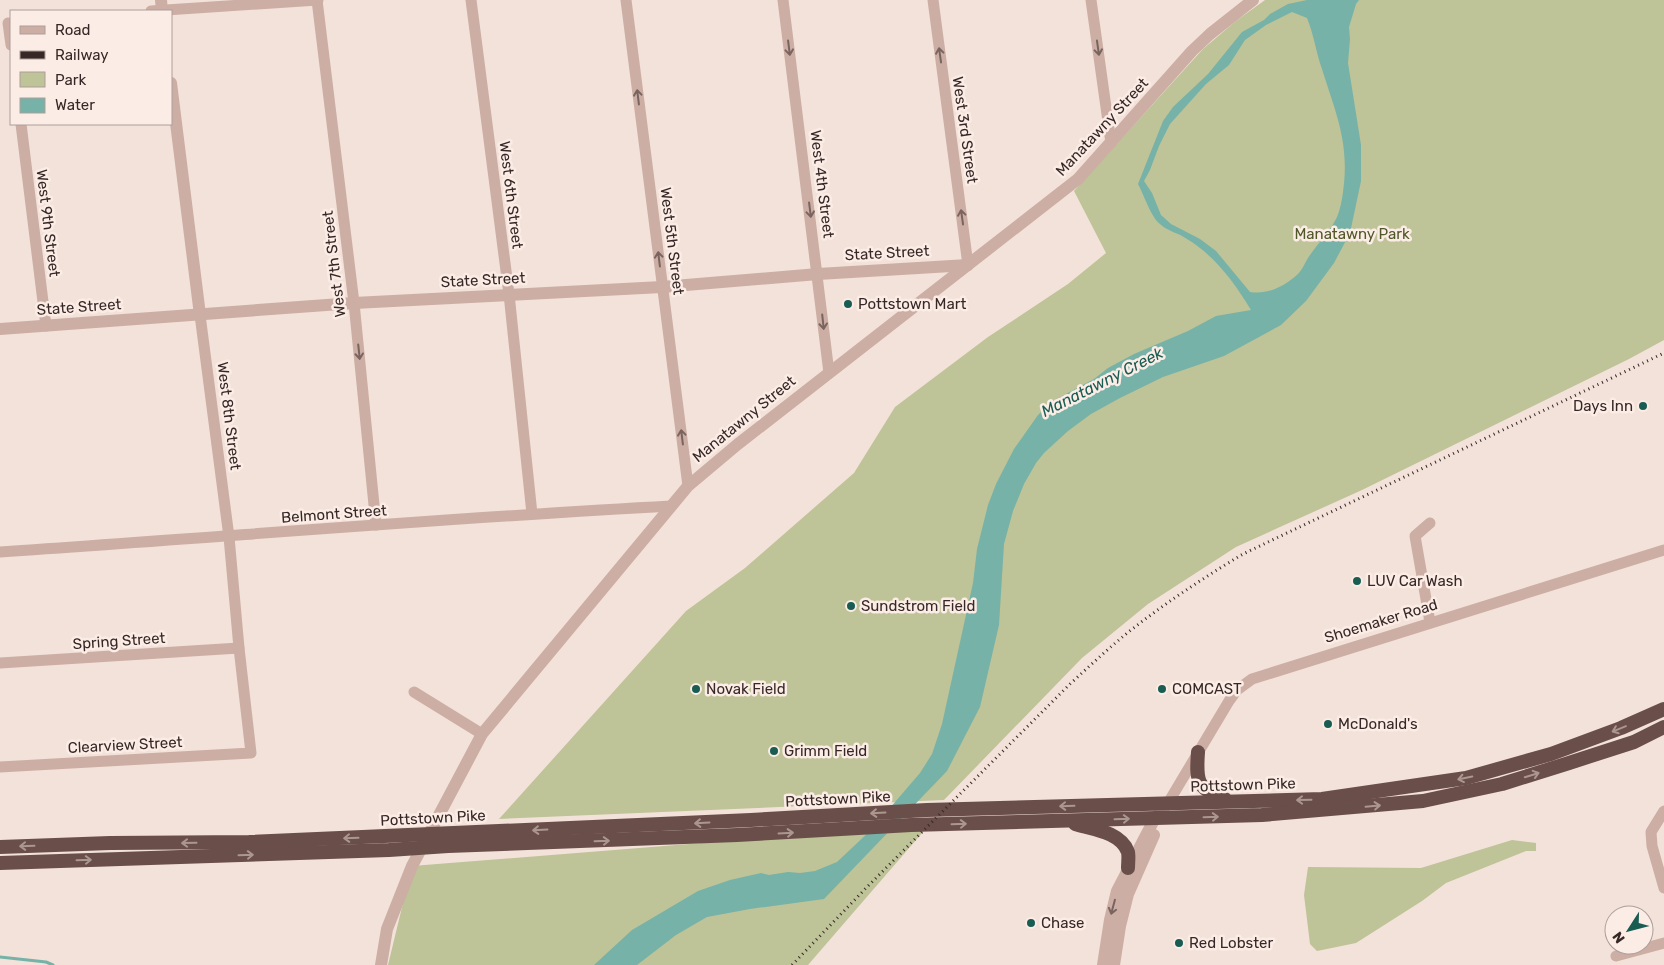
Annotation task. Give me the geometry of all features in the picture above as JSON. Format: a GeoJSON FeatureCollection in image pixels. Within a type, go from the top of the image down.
{"type":"FeatureCollection","features":[{"type":"Feature","properties":{"kind":"highway","name":"Pottstown Pike"},"geometry":{"type":"LineString","coordinates":[[0,863],[389,850],[451,840],[927,810],[1322,799],[1466,778],[1551,754],[1621,728],[1664,709]]}},
{"type":"Feature","properties":{"kind":"highway","name":"Pottstown Pike"},"geometry":{"type":"LineString","coordinates":[[0,847],[250,842],[400,836],[451,840],[737,836],[910,825],[1262,815],[1423,801],[1502,784],[1634,742],[1664,727]]}},
{"type":"Feature","properties":{"kind":"highway"},"geometry":{"type":"LineString","coordinates":[[1198,752],[1197,773],[1199,783],[1204,790],[1232,802]]}},
{"type":"Feature","properties":{"kind":"highway"},"geometry":{"type":"LineString","coordinates":[[1065,821],[1115,836],[1124,844],[1128,853],[1128,868]]}},
{"type":"Feature","properties":{"kind":"street"},"geometry":{"type":"LineString","coordinates":[[159,8],[317,0]]}},
{"type":"Feature","properties":{"kind":"street","name":"West 7th Street"},"geometry":{"type":"LineString","coordinates":[[317,0],[354,304],[376,526]]}},
{"type":"Feature","properties":{"kind":"street","name":"West 6th Street"},"geometry":{"type":"LineString","coordinates":[[471,0],[509,294],[532,514]]}},
{"type":"Feature","properties":{"kind":"street","name":"West 5th Street"},"geometry":{"type":"LineString","coordinates":[[626,0],[688,486]]}},
{"type":"Feature","properties":{"kind":"street","name":"West 4th Street"},"geometry":{"type":"LineString","coordinates":[[783,0],[829,373]]}},
{"type":"Feature","properties":{"kind":"street","name":"West 3rd Street"},"geometry":{"type":"LineString","coordinates":[[933,0],[968,265]]}},
{"type":"Feature","properties":{"kind":"street"},"geometry":{"type":"LineString","coordinates":[[1091,0],[1111,143]]}},
{"type":"Feature","properties":{"kind":"street","name":"Manatawny Street"},"geometry":{"type":"LineString","coordinates":[[381,965],[388,929],[412,866],[482,734],[688,486],[829,373],[1078,179],[1192,51],[1253,0]]}},
{"type":"Feature","properties":{"kind":"street"},"geometry":{"type":"LineString","coordinates":[[7,23],[10,40]]}},
{"type":"Feature","properties":{"kind":"street","name":"West 8th Street"},"geometry":{"type":"LineString","coordinates":[[172,91],[229,537],[251,753]]}},
{"type":"Feature","properties":{"kind":"street","name":"West 9th Street"},"geometry":{"type":"LineString","coordinates":[[21,125],[46,326]]}},
{"type":"Feature","properties":{"kind":"street","name":"State Street"},"geometry":{"type":"LineString","coordinates":[[0,329],[509,294],[662,287],[818,274],[968,265]]}},
{"type":"Feature","properties":{"kind":"street","name":"Belmont Street"},"geometry":{"type":"LineString","coordinates":[[0,552],[532,514],[671,506]]}},
{"type":"Feature","properties":{"kind":"street"},"geometry":{"type":"LineString","coordinates":[[1430,523],[1415,536],[1430,622]]}},
{"type":"Feature","properties":{"kind":"street","name":"Shoemaker Road"},"geometry":{"type":"LineString","coordinates":[[1104,965],[1110,920],[1118,891],[1128,868],[1229,701],[1238,690],[1252,679],[1664,550]]}},
{"type":"Feature","properties":{"kind":"street","name":"Spring Street"},"geometry":{"type":"LineString","coordinates":[[0,663],[239,648]]}},
{"type":"Feature","properties":{"kind":"street"},"geometry":{"type":"LineString","coordinates":[[414,692],[482,734]]}},
{"type":"Feature","properties":{"kind":"street","name":"Clearview Street"},"geometry":{"type":"LineString","coordinates":[[0,767],[251,753]]}},
{"type":"Feature","properties":{"kind":"street"},"geometry":{"type":"LineString","coordinates":[[1664,811],[1651,832],[1652,846],[1664,888]]}},
{"type":"Feature","properties":{"kind":"street","name":"Shoemaker Road"},"geometry":{"type":"LineString","coordinates":[[1114,965],[1120,926],[1128,894],[1158,818]]}},
{"type":"Feature","properties":{"kind":"street"},"geometry":{"type":"LineString","coordinates":[[1616,956],[1664,943]]}},
{"type":"Feature","properties":{"kind":"green space","name":"Manatawny Park"},"geometry":{"type":"Polygon","coordinates":[[[1265,0],[1664,0],[1664,340],[1362,490],[1236,547],[1148,604],[1082,658],[944,800],[499,819],[686,611],[745,568],[854,473],[895,407],[988,337],[1068,284],[1106,253],[1074,191],[1203,49],[1236,21],[1265,0]]]}},
{"type":"Feature","properties":{"kind":"green space"},"geometry":{"type":"Polygon","coordinates":[[[929,825],[808,965],[388,965],[412,866],[929,825]]]}},
{"type":"Feature","properties":{"kind":"green space"},"geometry":{"type":"Polygon","coordinates":[[[1512,840],[1536,843],[1536,851],[1526,851],[1446,883],[1422,901],[1356,943],[1317,951],[1310,944],[1304,895],[1308,867],[1421,868],[1512,840]]]}},
{"type":"Feature","properties":{"kind":"water","name":"Manatawny Creek"},"geometry":{"type":"Polygon","coordinates":[[[1307,0],[1359,0],[1349,27],[1348,63],[1361,145],[1361,181],[1350,233],[1334,263],[1306,301],[1281,325],[1224,356],[1163,377],[1120,398],[1091,414],[1068,431],[1044,453],[1024,484],[1013,511],[1004,544],[999,625],[980,707],[947,771],[824,899],[707,917],[676,935],[637,965],[594,965],[632,930],[698,891],[730,880],[761,873],[769,875],[815,871],[837,862],[871,830],[920,773],[932,754],[942,724],[973,583],[977,549],[988,505],[996,484],[1014,449],[1038,415],[1051,402],[1094,379],[1108,368],[1134,354],[1188,331],[1216,316],[1251,310],[1231,280],[1206,253],[1157,221],[1138,184],[1163,121],[1173,107],[1208,74],[1242,32],[1288,4],[1307,0]],[[1292,12],[1266,25],[1245,40],[1229,65],[1206,84],[1170,124],[1144,181],[1152,193],[1161,215],[1171,224],[1200,239],[1216,251],[1250,292],[1257,293],[1276,289],[1298,274],[1334,222],[1341,202],[1345,174],[1343,143],[1337,115],[1307,18],[1292,12]]]}},
{"type":"Feature","properties":{"kind":"waterway"},"geometry":{"type":"LineString","coordinates":[[0,957],[46,962],[53,965]]}},
{"type":"Feature","properties":{"kind":"railway"},"geometry":{"type":"LineString","coordinates":[[792,965],[868,886],[1070,684],[1140,623],[1165,605],[1243,554],[1664,353]]}},
{"type":"Feature","properties":{"kind":"place","name":"Pottstown Mart"},"geometry":{"type":"Point","coordinates":[848,304]}},
{"type":"Feature","properties":{"kind":"place","name":"Days Inn"},"geometry":{"type":"Point","coordinates":[1643,406]}},
{"type":"Feature","properties":{"kind":"place","name":"LUV Car Wash"},"geometry":{"type":"Point","coordinates":[1357,581]}},
{"type":"Feature","properties":{"kind":"place","name":"Sundstrom Field"},"geometry":{"type":"Point","coordinates":[851,606]}},
{"type":"Feature","properties":{"kind":"place","name":"Novak Field"},"geometry":{"type":"Point","coordinates":[696,689]}},
{"type":"Feature","properties":{"kind":"place","name":"COMCAST"},"geometry":{"type":"Point","coordinates":[1162,689]}},
{"type":"Feature","properties":{"kind":"place","name":"McDonald's"},"geometry":{"type":"Point","coordinates":[1328,724]}},
{"type":"Feature","properties":{"kind":"place","name":"Grimm Field"},"geometry":{"type":"Point","coordinates":[774,751]}},
{"type":"Feature","properties":{"kind":"place","name":"Chase"},"geometry":{"type":"Point","coordinates":[1031,923]}},
{"type":"Feature","properties":{"kind":"place","name":"Red Lobster"},"geometry":{"type":"Point","coordinates":[1179,943]}}]}
